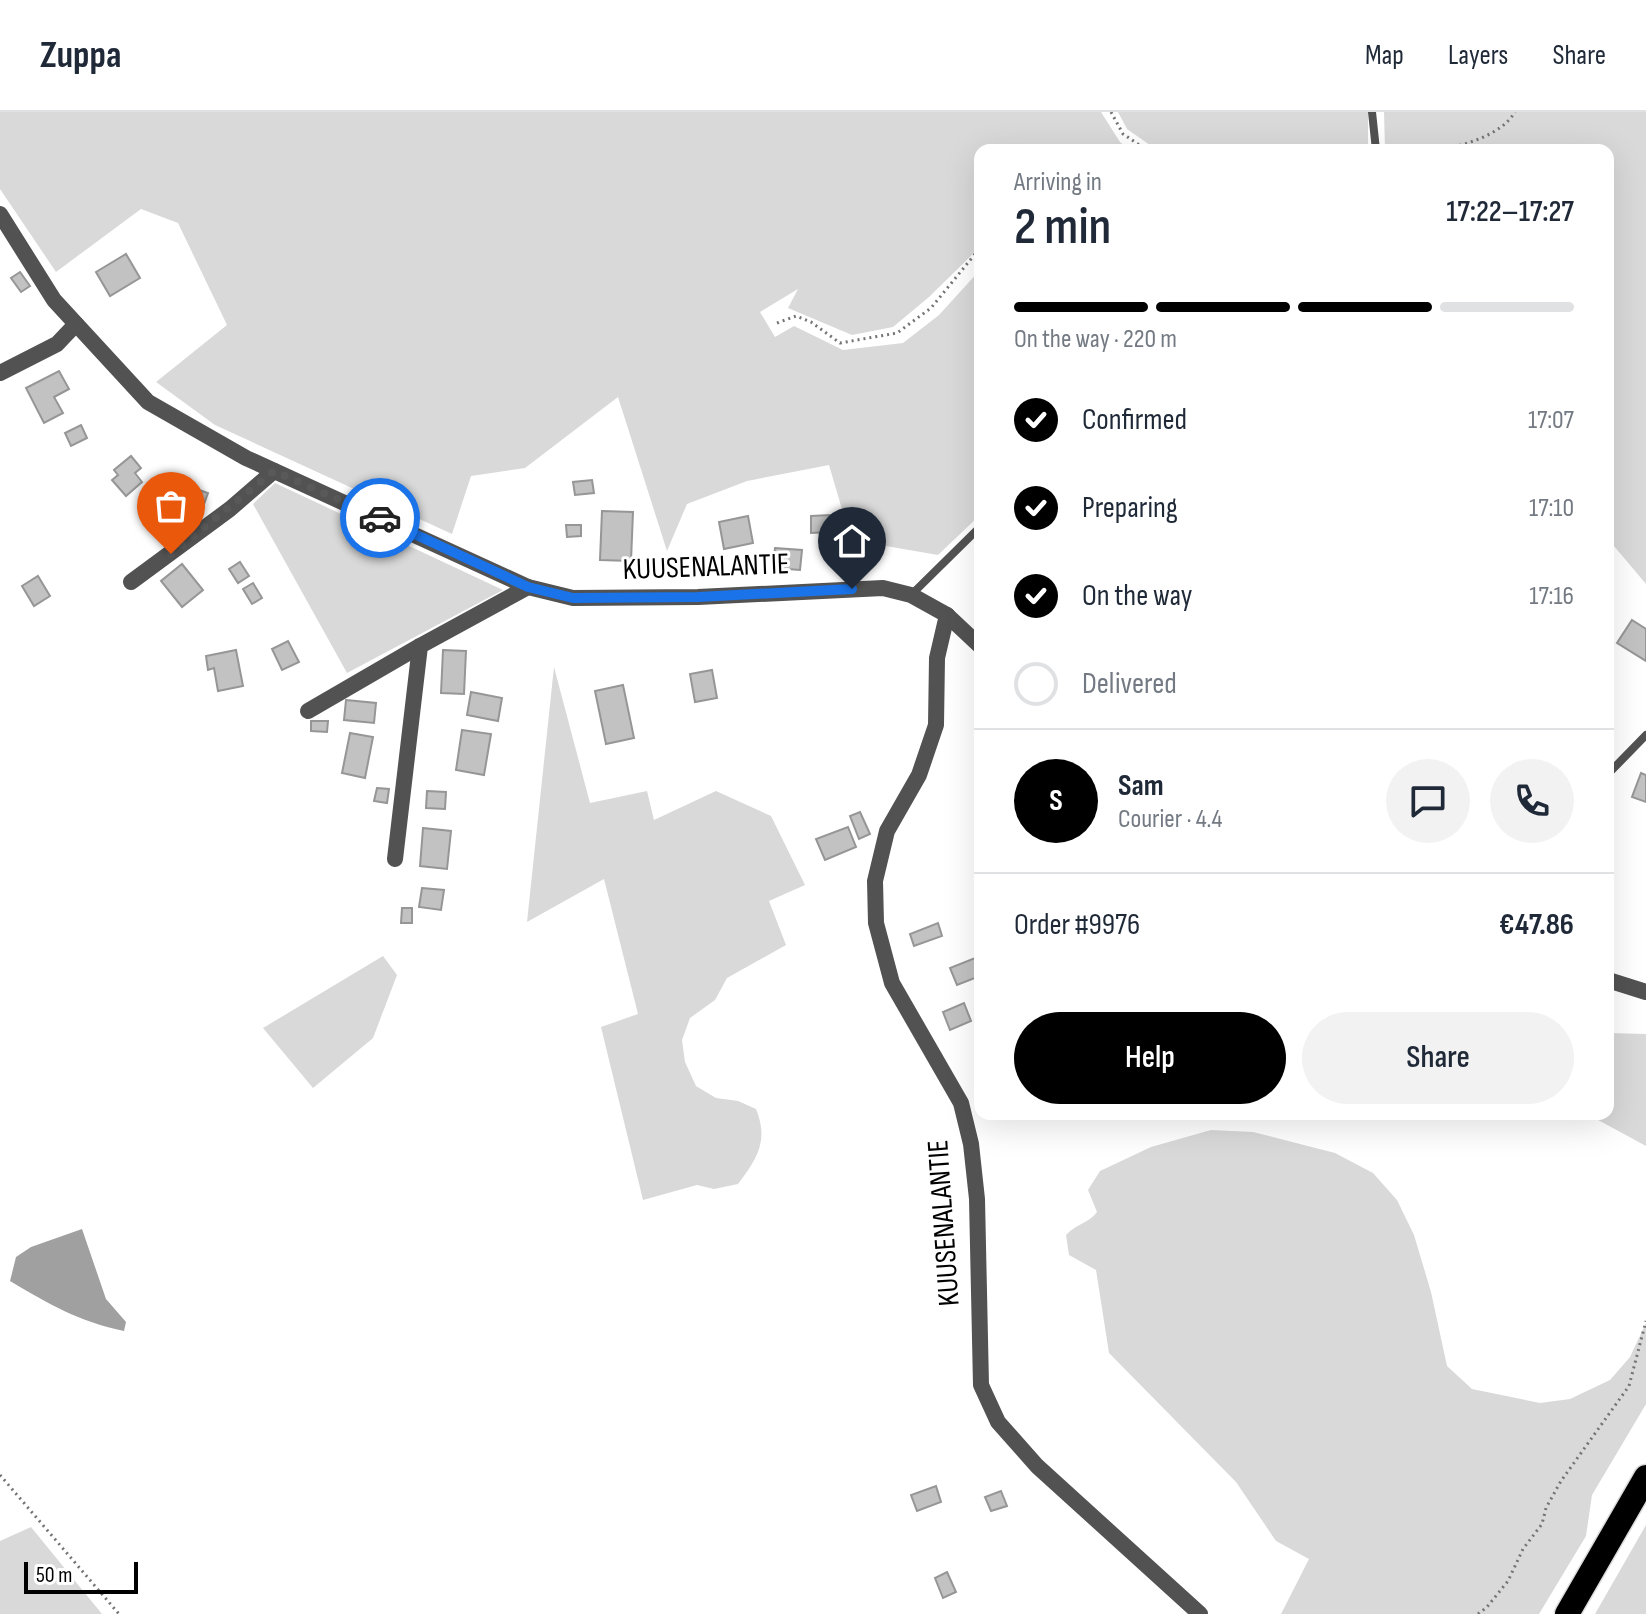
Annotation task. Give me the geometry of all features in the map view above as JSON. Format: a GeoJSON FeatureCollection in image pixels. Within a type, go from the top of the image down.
{"type":"FeatureCollection","features":[{"type":"Feature","properties":{"kind":"highway"},"geometry":{"type":"LineString","coordinates":[[1567,1614],[1646,1477]]}},
{"type":"Feature","properties":{"kind":"street","name":"KUUSENALANTIE"},"geometry":{"type":"LineString","coordinates":[[0,214],[54,300],[148,402],[246,458],[528,587],[573,598],[698,597],[883,588],[911,595],[947,615],[937,658],[936,725],[919,775],[887,831],[875,881],[876,923],[892,983],[961,1103],[971,1144],[977,1199],[981,1385],[998,1422],[1037,1466],[1200,1614]]}},
{"type":"Feature","properties":{"kind":"street"},"geometry":{"type":"LineString","coordinates":[[0,373],[57,344],[76,324]]}},
{"type":"Feature","properties":{"kind":"street"},"geometry":{"type":"LineString","coordinates":[[131,582],[230,509],[274,471]]}},
{"type":"Feature","properties":{"kind":"street"},"geometry":{"type":"LineString","coordinates":[[308,711],[528,587]]}},
{"type":"Feature","properties":{"kind":"street"},"geometry":{"type":"LineString","coordinates":[[947,615],[974,640]]}},
{"type":"Feature","properties":{"kind":"street"},"geometry":{"type":"LineString","coordinates":[[395,859],[420,646]]}},
{"type":"Feature","properties":{"kind":"street"},"geometry":{"type":"LineString","coordinates":[[1614,982],[1646,992]]}},
{"type":"Feature","properties":{"kind":"lane"},"geometry":{"type":"LineString","coordinates":[[1372,112],[1375,144]]}},
{"type":"Feature","properties":{"kind":"lane"},"geometry":{"type":"LineString","coordinates":[[911,595],[974,533]]}},
{"type":"Feature","properties":{"kind":"lane"},"geometry":{"type":"LineString","coordinates":[[1614,768],[1646,735]]}},
{"type":"Feature","properties":{"kind":"path"},"geometry":{"type":"LineString","coordinates":[[1111,112],[1123,134],[1138,144]]}},
{"type":"Feature","properties":{"kind":"path"},"geometry":{"type":"LineString","coordinates":[[1468,144],[1511,119],[1515,112]]}},
{"type":"Feature","properties":{"kind":"path"},"geometry":{"type":"LineString","coordinates":[[777,323],[796,316],[811,322],[840,343],[897,333],[931,308],[974,255]]}},
{"type":"Feature","properties":{"kind":"path"},"geometry":{"type":"LineString","coordinates":[[1478,1614],[1508,1581],[1523,1549],[1542,1524],[1546,1508],[1561,1481],[1629,1386],[1646,1321]]}},
{"type":"Feature","properties":{"kind":"path"},"geometry":{"type":"LineString","coordinates":[[0,1475],[119,1614]]}},
{"type":"Feature","properties":{"kind":"shaded area"},"geometry":{"type":"Polygon","coordinates":[[[0,112],[1101,112],[1122,144],[974,144],[974,253],[893,327],[852,335],[788,308],[798,289],[760,312],[775,337],[794,326],[843,350],[903,343],[939,315],[974,277],[974,521],[938,555],[851,540],[829,465],[747,481],[687,504],[667,551],[618,397],[525,468],[471,476],[452,534],[215,425],[156,382],[227,325],[178,223],[141,209],[56,272],[0,189],[0,112]]]}},
{"type":"Feature","properties":{"kind":"shaded area"},"geometry":{"type":"Polygon","coordinates":[[[1118,112],[1368,112],[1368,144],[1148,144],[1127,129],[1118,112]]]}},
{"type":"Feature","properties":{"kind":"shaded area"},"geometry":{"type":"Polygon","coordinates":[[[1384,112],[1646,112],[1646,584],[1614,546],[1614,144],[1385,144],[1384,112]]]}},
{"type":"Feature","properties":{"kind":"shaded area"},"geometry":{"type":"Polygon","coordinates":[[[275,483],[503,590],[347,673],[253,504],[275,483]]]}},
{"type":"Feature","properties":{"kind":"shaded area"},"geometry":{"type":"Polygon","coordinates":[[[554,667],[590,803],[647,791],[654,820],[716,791],[771,816],[805,885],[769,901],[786,945],[727,978],[715,1000],[690,1018],[682,1040],[685,1062],[696,1086],[716,1098],[738,1101],[756,1109],[761,1131],[759,1149],[738,1184],[714,1189],[697,1185],[643,1200],[601,1027],[638,1014],[604,879],[527,922],[554,667]]]}},
{"type":"Feature","properties":{"kind":"shaded area"},"geometry":{"type":"Polygon","coordinates":[[[383,956],[397,975],[373,1038],[313,1088],[263,1028],[383,956]]]}},
{"type":"Feature","properties":{"kind":"shaded area"},"geometry":{"type":"Polygon","coordinates":[[[1614,1033],[1646,1034],[1646,1146],[1598,1120],[1614,1120],[1614,1033]]]}},
{"type":"Feature","properties":{"kind":"shaded area"},"geometry":{"type":"Polygon","coordinates":[[[1211,1130],[1253,1132],[1335,1153],[1373,1173],[1397,1200],[1414,1235],[1431,1292],[1447,1366],[1472,1389],[1540,1403],[1570,1399],[1610,1380],[1630,1357],[1646,1323],[1646,1404],[1592,1495],[1586,1536],[1539,1614],[1281,1614],[1309,1559],[1276,1541],[1236,1482],[1109,1353],[1096,1270],[1069,1255],[1066,1235],[1097,1212],[1088,1190],[1100,1171],[1151,1147],[1211,1130]]]}},
{"type":"Feature","properties":{"kind":"shaded area"},"geometry":{"type":"Polygon","coordinates":[[[82,1229],[106,1299],[126,1322],[124,1331],[78,1317],[10,1281],[16,1257],[31,1247],[82,1229]]]}},
{"type":"Feature","properties":{"kind":"shaded area"},"geometry":{"type":"Polygon","coordinates":[[[1646,1525],[1646,1614],[1595,1614],[1642,1532],[1646,1525]]]}},
{"type":"Feature","properties":{"kind":"shaded area"},"geometry":{"type":"Polygon","coordinates":[[[31,1527],[102,1614],[0,1614],[0,1541],[31,1527]]]}},
{"type":"Feature","properties":{"kind":"building"},"geometry":{"type":"Polygon","coordinates":[[[126,254],[140,278],[110,296],[96,272],[126,254]]]}},
{"type":"Feature","properties":{"kind":"building"},"geometry":{"type":"Polygon","coordinates":[[[20,272],[30,286],[21,292],[11,278],[20,272]]]}},
{"type":"Feature","properties":{"kind":"building"},"geometry":{"type":"Polygon","coordinates":[[[59,371],[69,389],[54,397],[63,413],[44,423],[26,388],[59,371]]]}},
{"type":"Feature","properties":{"kind":"building"},"geometry":{"type":"Polygon","coordinates":[[[81,425],[87,438],[71,446],[65,433],[81,425]]]}},
{"type":"Feature","properties":{"kind":"building"},"geometry":{"type":"Polygon","coordinates":[[[131,456],[141,468],[135,473],[142,482],[126,496],[112,480],[118,475],[114,470],[131,456]]]}},
{"type":"Feature","properties":{"kind":"building"},"geometry":{"type":"Polygon","coordinates":[[[592,480],[594,493],[575,495],[573,482],[592,480]]]}},
{"type":"Feature","properties":{"kind":"building"},"geometry":{"type":"Polygon","coordinates":[[[191,487],[208,493],[200,515],[183,509],[191,487]]]}},
{"type":"Feature","properties":{"kind":"building"},"geometry":{"type":"Polygon","coordinates":[[[602,511],[633,512],[631,561],[600,560],[602,511]]]}},
{"type":"Feature","properties":{"kind":"building"},"geometry":{"type":"Polygon","coordinates":[[[831,515],[831,532],[811,533],[811,516],[831,515]]]}},
{"type":"Feature","properties":{"kind":"building"},"geometry":{"type":"Polygon","coordinates":[[[748,516],[753,543],[724,549],[719,522],[748,516]]]}},
{"type":"Feature","properties":{"kind":"building"},"geometry":{"type":"Polygon","coordinates":[[[168,518],[177,527],[163,539],[154,530],[168,518]]]}},
{"type":"Feature","properties":{"kind":"building"},"geometry":{"type":"Polygon","coordinates":[[[566,525],[581,525],[581,536],[567,537],[566,525]]]}},
{"type":"Feature","properties":{"kind":"building"},"geometry":{"type":"Polygon","coordinates":[[[775,548],[802,550],[800,570],[773,568],[775,548]]]}},
{"type":"Feature","properties":{"kind":"building"},"geometry":{"type":"Polygon","coordinates":[[[240,562],[249,576],[238,583],[229,569],[240,562]]]}},
{"type":"Feature","properties":{"kind":"building"},"geometry":{"type":"Polygon","coordinates":[[[182,564],[203,590],[182,607],[161,581],[182,564]]]}},
{"type":"Feature","properties":{"kind":"building"},"geometry":{"type":"Polygon","coordinates":[[[38,576],[50,596],[34,606],[22,586],[38,576]]]}},
{"type":"Feature","properties":{"kind":"building"},"geometry":{"type":"Polygon","coordinates":[[[253,583],[262,598],[252,604],[243,589],[253,583]]]}},
{"type":"Feature","properties":{"kind":"building"},"geometry":{"type":"Polygon","coordinates":[[[1632,620],[1646,629],[1646,661],[1617,643],[1632,620]]]}},
{"type":"Feature","properties":{"kind":"building"},"geometry":{"type":"Polygon","coordinates":[[[288,641],[299,662],[282,670],[272,649],[288,641]]]}},
{"type":"Feature","properties":{"kind":"building"},"geometry":{"type":"Polygon","coordinates":[[[236,650],[243,686],[218,691],[214,668],[208,670],[206,656],[236,650]]]}},
{"type":"Feature","properties":{"kind":"building"},"geometry":{"type":"Polygon","coordinates":[[[443,650],[466,651],[464,694],[441,693],[443,650]]]}},
{"type":"Feature","properties":{"kind":"building"},"geometry":{"type":"Polygon","coordinates":[[[712,670],[717,698],[695,702],[690,674],[712,670]]]}},
{"type":"Feature","properties":{"kind":"building"},"geometry":{"type":"Polygon","coordinates":[[[623,685],[634,738],[606,744],[595,691],[623,685]]]}},
{"type":"Feature","properties":{"kind":"building"},"geometry":{"type":"Polygon","coordinates":[[[471,692],[502,698],[498,721],[467,715],[471,692]]]}},
{"type":"Feature","properties":{"kind":"building"},"geometry":{"type":"Polygon","coordinates":[[[346,700],[376,703],[374,723],[344,720],[346,700]]]}},
{"type":"Feature","properties":{"kind":"building"},"geometry":{"type":"Polygon","coordinates":[[[311,721],[328,721],[327,732],[311,731],[311,721]]]}},
{"type":"Feature","properties":{"kind":"building"},"geometry":{"type":"Polygon","coordinates":[[[462,730],[491,734],[484,775],[456,770],[462,730]]]}},
{"type":"Feature","properties":{"kind":"building"},"geometry":{"type":"Polygon","coordinates":[[[350,733],[373,737],[365,778],[342,773],[350,733]]]}},
{"type":"Feature","properties":{"kind":"building"},"geometry":{"type":"Polygon","coordinates":[[[1641,773],[1646,775],[1646,802],[1632,797],[1641,773]]]}},
{"type":"Feature","properties":{"kind":"building"},"geometry":{"type":"Polygon","coordinates":[[[377,788],[389,789],[387,803],[374,801],[377,788]]]}},
{"type":"Feature","properties":{"kind":"building"},"geometry":{"type":"Polygon","coordinates":[[[427,791],[446,792],[445,809],[426,808],[427,791]]]}},
{"type":"Feature","properties":{"kind":"building"},"geometry":{"type":"Polygon","coordinates":[[[860,812],[870,834],[859,839],[850,816],[860,812]]]}},
{"type":"Feature","properties":{"kind":"building"},"geometry":{"type":"Polygon","coordinates":[[[848,827],[856,847],[825,860],[816,839],[848,827]]]}},
{"type":"Feature","properties":{"kind":"building"},"geometry":{"type":"Polygon","coordinates":[[[423,828],[451,831],[447,869],[420,866],[423,828]]]}},
{"type":"Feature","properties":{"kind":"building"},"geometry":{"type":"Polygon","coordinates":[[[422,888],[444,890],[441,910],[419,907],[422,888]]]}},
{"type":"Feature","properties":{"kind":"building"},"geometry":{"type":"Polygon","coordinates":[[[402,908],[412,908],[412,923],[401,923],[402,908]]]}},
{"type":"Feature","properties":{"kind":"building"},"geometry":{"type":"Polygon","coordinates":[[[938,923],[942,936],[914,946],[910,934],[938,923]]]}},
{"type":"Feature","properties":{"kind":"building"},"geometry":{"type":"Polygon","coordinates":[[[974,958],[974,978],[957,985],[950,968],[974,958]]]}},
{"type":"Feature","properties":{"kind":"building"},"geometry":{"type":"Polygon","coordinates":[[[964,1003],[971,1021],[950,1030],[943,1012],[964,1003]]]}},
{"type":"Feature","properties":{"kind":"building"},"geometry":{"type":"Polygon","coordinates":[[[936,1486],[941,1502],[917,1511],[911,1495],[936,1486]]]}},
{"type":"Feature","properties":{"kind":"building"},"geometry":{"type":"Polygon","coordinates":[[[1001,1491],[1007,1506],[991,1511],[985,1497],[1001,1491]]]}},
{"type":"Feature","properties":{"kind":"building"},"geometry":{"type":"Polygon","coordinates":[[[947,1572],[956,1592],[943,1598],[935,1578],[947,1572]]]}},
{"type":"Feature","properties":{"kind":"way so far"},"geometry":{"type":"LineString","coordinates":[[171,554],[274,471],[380,518]]}},
{"type":"Feature","properties":{"kind":"route"},"geometry":{"type":"LineString","coordinates":[[380,518],[528,587],[573,598],[698,597],[852,589]]}}]}
